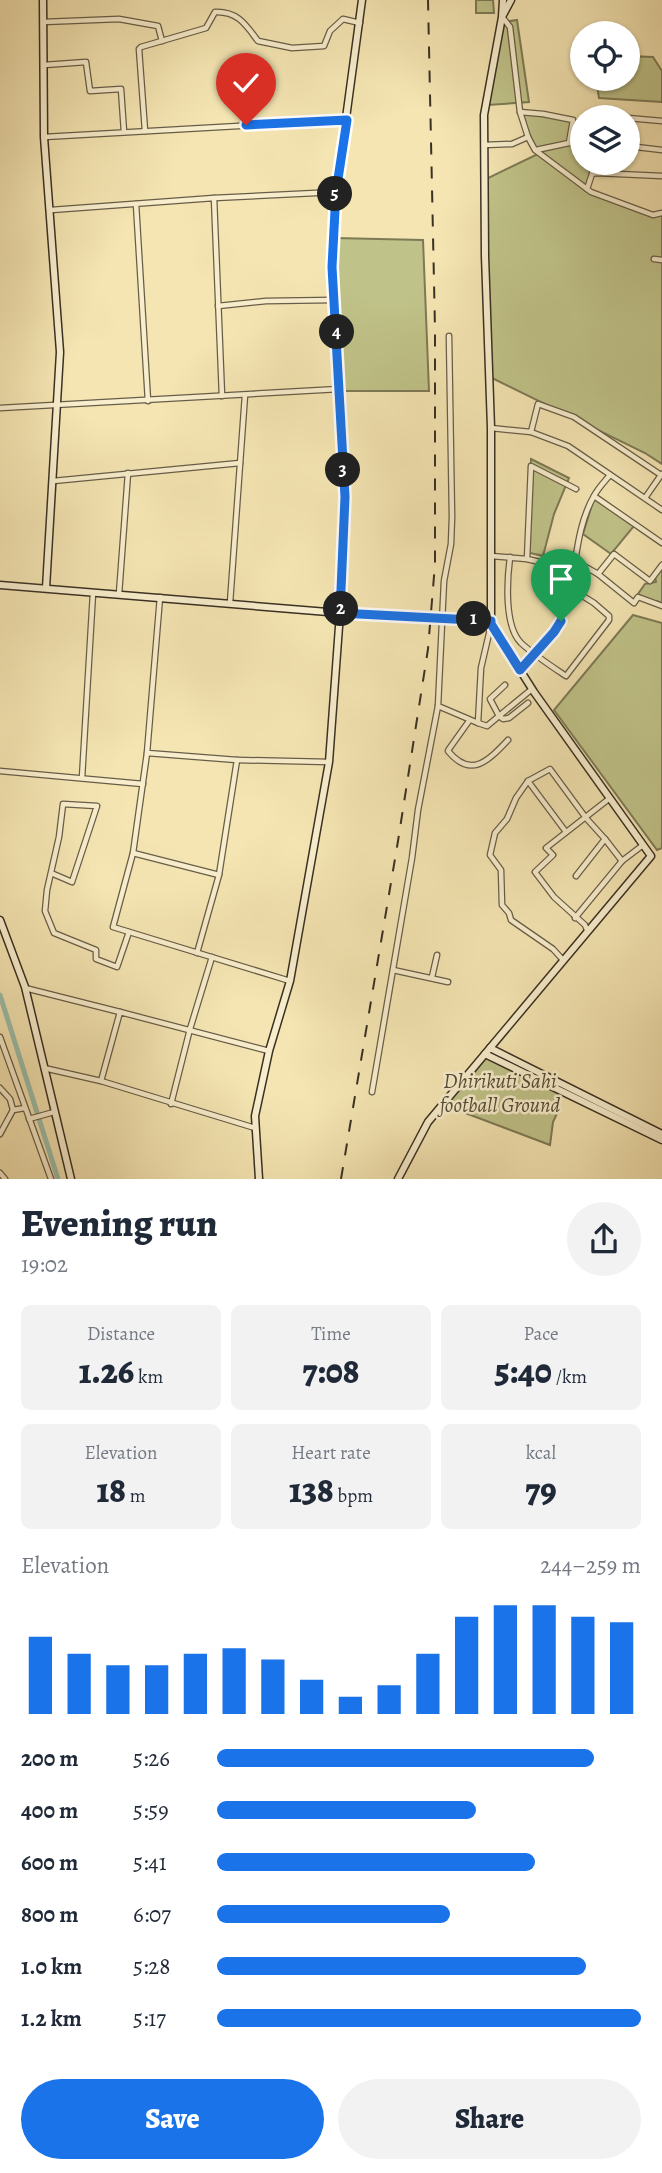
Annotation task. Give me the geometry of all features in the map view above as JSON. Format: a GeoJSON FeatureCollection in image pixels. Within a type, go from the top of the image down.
{"type":"FeatureCollection","features":[{"type":"Feature","properties":{"kind":"street"},"geometry":{"type":"LineString","coordinates":[[43,0],[44,137],[60,352],[46,588]]}},
{"type":"Feature","properties":{"kind":"street"},"geometry":{"type":"LineString","coordinates":[[259,1179],[255,1116],[269,1051],[290,981],[329,762],[345,497],[332,267],[336,192],[362,0]]}},
{"type":"Feature","properties":{"kind":"street"},"geometry":{"type":"LineString","coordinates":[[478,723],[481,668],[491,622],[491,428],[485,256],[484,115],[502,17],[501,0]]}},
{"type":"Feature","properties":{"kind":"street"},"geometry":{"type":"LineString","coordinates":[[502,17],[511,0]]}},
{"type":"Feature","properties":{"kind":"street"},"geometry":{"type":"LineString","coordinates":[[145,131],[139,49],[206,28],[215,12],[235,15],[249,26],[258,41],[292,48],[324,46],[330,31],[344,19],[360,23]]}},
{"type":"Feature","properties":{"kind":"street"},"geometry":{"type":"LineString","coordinates":[[502,17],[510,27],[520,112],[535,150],[587,189],[653,215],[662,213]]}},
{"type":"Feature","properties":{"kind":"street"},"geometry":{"type":"LineString","coordinates":[[43,22],[119,19],[158,26],[162,41]]}},
{"type":"Feature","properties":{"kind":"street"},"geometry":{"type":"LineString","coordinates":[[44,65],[86,62],[90,91],[121,89],[124,132]]}},
{"type":"Feature","properties":{"kind":"street"},"geometry":{"type":"LineString","coordinates":[[520,112],[573,120],[569,142],[535,150]]}},
{"type":"Feature","properties":{"kind":"street"},"geometry":{"type":"LineString","coordinates":[[640,119],[662,121]]}},
{"type":"Feature","properties":{"kind":"street"},"geometry":{"type":"LineString","coordinates":[[44,137],[347,120]]}},
{"type":"Feature","properties":{"kind":"street"},"geometry":{"type":"LineString","coordinates":[[484,145],[512,144],[528,137]]}},
{"type":"Feature","properties":{"kind":"street"},"geometry":{"type":"LineString","coordinates":[[640,147],[662,150]]}},
{"type":"Feature","properties":{"kind":"street"},"geometry":{"type":"LineString","coordinates":[[587,189],[592,175]]}},
{"type":"Feature","properties":{"kind":"street"},"geometry":{"type":"LineString","coordinates":[[640,175],[662,176]]}},
{"type":"Feature","properties":{"kind":"street"},"geometry":{"type":"LineString","coordinates":[[51,210],[336,192]]}},
{"type":"Feature","properties":{"kind":"street"},"geometry":{"type":"LineString","coordinates":[[214,198],[222,396]]}},
{"type":"Feature","properties":{"kind":"street"},"geometry":{"type":"LineString","coordinates":[[136,204],[148,401]]}},
{"type":"Feature","properties":{"kind":"street"},"geometry":{"type":"LineString","coordinates":[[654,259],[662,260]]}},
{"type":"Feature","properties":{"kind":"street"},"geometry":{"type":"LineString","coordinates":[[218,306],[266,301],[334,300]]}},
{"type":"Feature","properties":{"kind":"street"},"geometry":{"type":"LineString","coordinates":[[372,1092],[418,810],[438,706],[444,581],[451,544],[452,517],[449,337]]}},
{"type":"Feature","properties":{"kind":"street"},"geometry":{"type":"LineString","coordinates":[[0,408],[340,389]]}},
{"type":"Feature","properties":{"kind":"street"},"geometry":{"type":"LineString","coordinates":[[230,604],[245,395]]}},
{"type":"Feature","properties":{"kind":"street"},"geometry":{"type":"LineString","coordinates":[[531,432],[538,404],[583,423],[661,475],[645,498]]}},
{"type":"Feature","properties":{"kind":"street"},"geometry":{"type":"LineString","coordinates":[[491,428],[531,432],[568,446],[662,510]]}},
{"type":"Feature","properties":{"kind":"street"},"geometry":{"type":"LineString","coordinates":[[53,481],[240,463]]}},
{"type":"Feature","properties":{"kind":"street"},"geometry":{"type":"LineString","coordinates":[[527,559],[531,466],[576,489]]}},
{"type":"Feature","properties":{"kind":"street"},"geometry":{"type":"LineString","coordinates":[[119,594],[128,474]]}},
{"type":"Feature","properties":{"kind":"street"},"geometry":{"type":"LineString","coordinates":[[520,670],[561,621],[584,522],[594,496],[610,475]]}},
{"type":"Feature","properties":{"kind":"street"},"geometry":{"type":"LineString","coordinates":[[594,496],[662,544]]}},
{"type":"Feature","properties":{"kind":"street"},"geometry":{"type":"LineString","coordinates":[[598,575],[614,554],[650,581],[662,565]]}},
{"type":"Feature","properties":{"kind":"street"},"geometry":{"type":"LineString","coordinates":[[491,556],[527,559],[573,570]]}},
{"type":"Feature","properties":{"kind":"street"},"geometry":{"type":"LineString","coordinates":[[510,557],[510,619],[514,633],[521,643],[566,676],[609,620],[594,603],[570,588]]}},
{"type":"Feature","properties":{"kind":"street"},"geometry":{"type":"LineString","coordinates":[[575,561],[634,603],[638,597],[662,606]]}},
{"type":"Feature","properties":{"kind":"street"},"geometry":{"type":"LineString","coordinates":[[0,585],[340,613],[444,617],[491,622]]}},
{"type":"Feature","properties":{"kind":"street"},"geometry":{"type":"LineString","coordinates":[[82,778],[93,592]]}},
{"type":"Feature","properties":{"kind":"street"},"geometry":{"type":"LineString","coordinates":[[160,597],[143,784],[133,853],[113,927],[290,981]]}},
{"type":"Feature","properties":{"kind":"street"},"geometry":{"type":"LineString","coordinates":[[398,1179],[428,1122],[651,856],[532,689],[491,622]]}},
{"type":"Feature","properties":{"kind":"street"},"geometry":{"type":"LineString","coordinates":[[480,700],[490,699],[505,685]]}},
{"type":"Feature","properties":{"kind":"street"},"geometry":{"type":"LineString","coordinates":[[438,706],[486,726],[532,689]]}},
{"type":"Feature","properties":{"kind":"street"},"geometry":{"type":"LineString","coordinates":[[490,699],[503,719],[509,718],[528,703]]}},
{"type":"Feature","properties":{"kind":"street"},"geometry":{"type":"LineString","coordinates":[[469,720],[448,751],[458,763],[467,766],[486,760],[508,740]]}},
{"type":"Feature","properties":{"kind":"street"},"geometry":{"type":"LineString","coordinates":[[146,753],[237,760],[329,762]]}},
{"type":"Feature","properties":{"kind":"street"},"geometry":{"type":"LineString","coordinates":[[197,953],[219,875],[237,760]]}},
{"type":"Feature","properties":{"kind":"street"},"geometry":{"type":"LineString","coordinates":[[563,960],[553,948],[511,919],[502,905],[501,870],[490,855],[495,833],[507,819],[516,798],[528,781],[550,769],[622,861]]}},
{"type":"Feature","properties":{"kind":"street"},"geometry":{"type":"LineString","coordinates":[[0,771],[143,784]]}},
{"type":"Feature","properties":{"kind":"street"},"geometry":{"type":"LineString","coordinates":[[528,781],[566,832]]}},
{"type":"Feature","properties":{"kind":"street"},"geometry":{"type":"LineString","coordinates":[[587,930],[535,872],[553,855],[546,848],[610,798]]}},
{"type":"Feature","properties":{"kind":"street"},"geometry":{"type":"LineString","coordinates":[[51,873],[72,882],[97,806],[63,804],[59,837],[51,873],[45,911],[54,933],[96,950],[96,959],[117,967],[129,932]]}},
{"type":"Feature","properties":{"kind":"street"},"geometry":{"type":"LineString","coordinates":[[576,876],[605,839]]}},
{"type":"Feature","properties":{"kind":"street"},"geometry":{"type":"LineString","coordinates":[[575,918],[622,861],[643,845]]}},
{"type":"Feature","properties":{"kind":"street"},"geometry":{"type":"LineString","coordinates":[[133,853],[219,875]]}},
{"type":"Feature","properties":{"kind":"street"},"geometry":{"type":"LineString","coordinates":[[0,919],[25,987],[44,1068],[51,1113],[71,1179]]}},
{"type":"Feature","properties":{"kind":"street"},"geometry":{"type":"LineString","coordinates":[[432,976],[437,956]]}},
{"type":"Feature","properties":{"kind":"street"},"geometry":{"type":"LineString","coordinates":[[171,1104],[212,957]]}},
{"type":"Feature","properties":{"kind":"street"},"geometry":{"type":"LineString","coordinates":[[393,970],[432,976],[448,982]]}},
{"type":"Feature","properties":{"kind":"street"},"geometry":{"type":"LineString","coordinates":[[25,987],[269,1051]]}},
{"type":"Feature","properties":{"kind":"street"},"geometry":{"type":"LineString","coordinates":[[101,1081],[120,1012]]}},
{"type":"Feature","properties":{"kind":"street"},"geometry":{"type":"LineString","coordinates":[[0,1037],[51,1179]]}},
{"type":"Feature","properties":{"kind":"street"},"geometry":{"type":"LineString","coordinates":[[488,1051],[662,1134]]}},
{"type":"Feature","properties":{"kind":"street"},"geometry":{"type":"LineString","coordinates":[[488,1051],[662,1140]]}},
{"type":"Feature","properties":{"kind":"street"},"geometry":{"type":"LineString","coordinates":[[44,1068],[101,1081],[255,1128]]}},
{"type":"Feature","properties":{"kind":"street"},"geometry":{"type":"LineString","coordinates":[[0,1088],[10,1099],[13,1110],[0,1134]]}},
{"type":"Feature","properties":{"kind":"street"},"geometry":{"type":"LineString","coordinates":[[13,1110],[25,1108]]}},
{"type":"Feature","properties":{"kind":"street"},"geometry":{"type":"LineString","coordinates":[[31,1119],[51,1113]]}},
{"type":"Feature","properties":{"kind":"street"},"geometry":{"type":"LineString","coordinates":[[0,1117],[8,1119]]}},
{"type":"Feature","properties":{"kind":"street"},"geometry":{"type":"LineString","coordinates":[[0,1173],[5,1179]]}},
{"type":"Feature","properties":{"kind":"green space"},"geometry":{"type":"Polygon","coordinates":[[[476,0],[493,0],[494,13],[476,13],[476,0]]]}},
{"type":"Feature","properties":{"kind":"green space"},"geometry":{"type":"Polygon","coordinates":[[[517,20],[529,102],[488,105],[504,22],[517,20]]]}},
{"type":"Feature","properties":{"kind":"green space"},"geometry":{"type":"Polygon","coordinates":[[[640,56],[653,57],[662,71],[662,102],[599,98],[598,91],[640,91],[640,56]]]}},
{"type":"Feature","properties":{"kind":"green space"},"geometry":{"type":"Polygon","coordinates":[[[520,113],[570,120],[570,175],[590,175],[587,189],[651,215],[662,214],[662,464],[645,453],[490,377],[486,179],[538,154],[520,113]]]}},
{"type":"Feature","properties":{"kind":"green space"},"geometry":{"type":"Polygon","coordinates":[[[334,238],[423,240],[429,391],[344,391],[333,271],[334,238]]]}},
{"type":"Feature","properties":{"kind":"green space"},"geometry":{"type":"Polygon","coordinates":[[[531,459],[569,478],[554,514],[543,556],[526,552],[531,459]]]}},
{"type":"Feature","properties":{"kind":"green space"},"geometry":{"type":"Polygon","coordinates":[[[594,498],[634,526],[611,554],[583,534],[594,498]]]}},
{"type":"Feature","properties":{"kind":"green space"},"geometry":{"type":"Polygon","coordinates":[[[662,569],[662,603],[657,601],[656,604],[638,594],[645,584],[656,582],[655,576],[662,569]]]}},
{"type":"Feature","properties":{"kind":"green space"},"geometry":{"type":"Polygon","coordinates":[[[633,615],[662,623],[662,848],[657,850],[554,710],[633,615]]]}},
{"type":"Feature","properties":{"kind":"green space","name":"Dhirikuti Sahi football Ground"},"geometry":{"type":"Polygon","coordinates":[[[488,1053],[560,1089],[554,1101],[554,1107],[559,1109],[553,1122],[550,1145],[444,1105],[488,1053]]]}},
{"type":"Feature","properties":{"kind":"waterway"},"geometry":{"type":"LineString","coordinates":[[0,995],[58,1179]]}},
{"type":"Feature","properties":{"kind":"railway"},"geometry":{"type":"LineString","coordinates":[[341,1179],[428,649],[435,564],[435,329],[428,0]]}},
{"type":"Feature","properties":{"kind":"route"},"geometry":{"type":"LineString","coordinates":[[246,125],[347,120],[336,192],[332,267],[345,497],[340,613],[491,621],[520,670],[561,621]]}}]}
